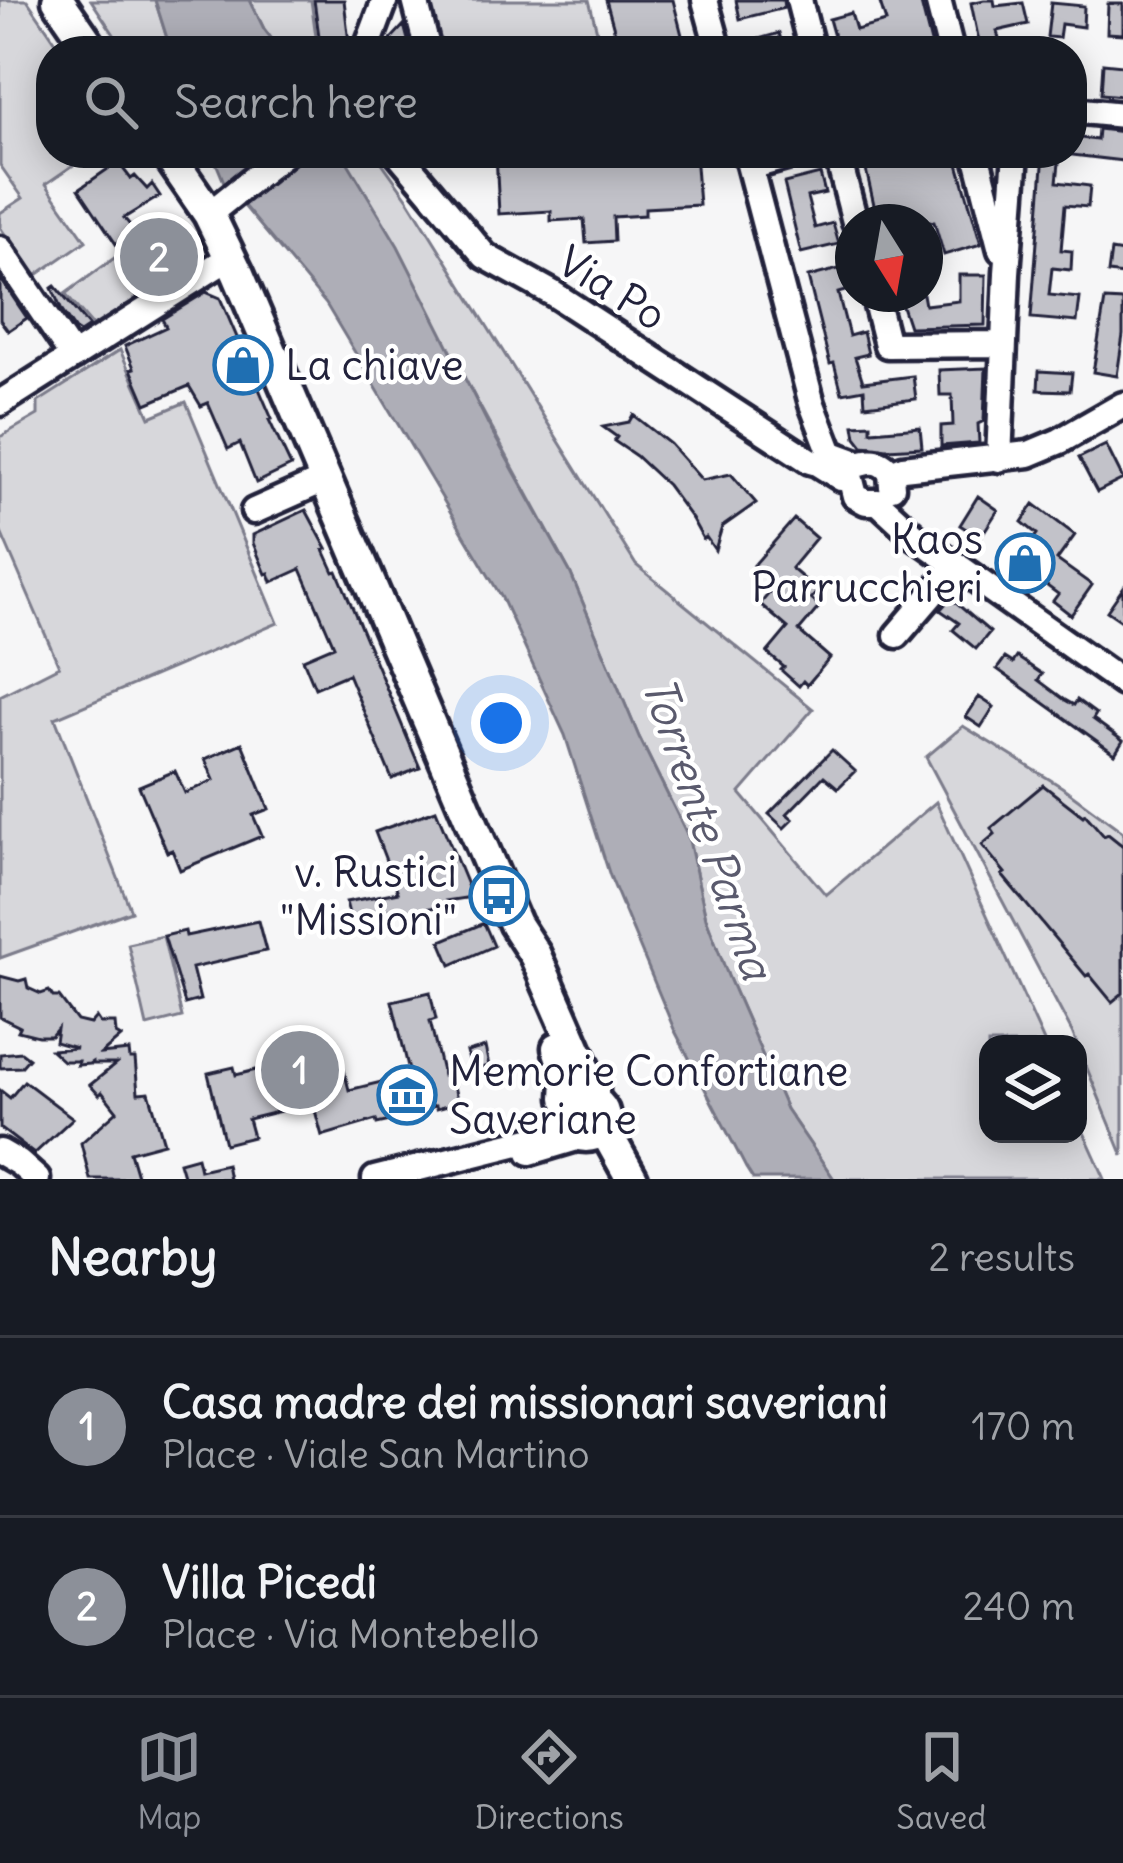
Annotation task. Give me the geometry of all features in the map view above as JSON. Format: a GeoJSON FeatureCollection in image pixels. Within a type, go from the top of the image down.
{"type":"FeatureCollection","features":[{"type":"Feature","properties":{"kind":"main road"},"geometry":{"type":"LineString","coordinates":[[58,0],[83,36]]}},
{"type":"Feature","properties":{"kind":"main road"},"geometry":{"type":"LineString","coordinates":[[182,168],[219,206],[230,257],[515,924],[523,961],[565,1067],[568,1098],[632,1179]]}},
{"type":"Feature","properties":{"kind":"main road"},"geometry":{"type":"LineString","coordinates":[[585,1117],[616,1179]]}},
{"type":"Feature","properties":{"kind":"street"},"geometry":{"type":"LineString","coordinates":[[372,36],[385,0]]}},
{"type":"Feature","properties":{"kind":"street"},"geometry":{"type":"LineString","coordinates":[[415,0],[424,36]]}},
{"type":"Feature","properties":{"kind":"street"},"geometry":{"type":"LineString","coordinates":[[705,0],[714,36]]}},
{"type":"Feature","properties":{"kind":"street"},"geometry":{"type":"LineString","coordinates":[[799,0],[808,36]]}},
{"type":"Feature","properties":{"kind":"street"},"geometry":{"type":"LineString","coordinates":[[938,0],[947,36]]}},
{"type":"Feature","properties":{"kind":"street"},"geometry":{"type":"LineString","coordinates":[[1087,111],[1123,115]]}},
{"type":"Feature","properties":{"kind":"street"},"geometry":{"type":"LineString","coordinates":[[219,206],[266,168]]}},
{"type":"Feature","properties":{"kind":"street","name":"Via Po"},"geometry":{"type":"LineString","coordinates":[[411,168],[484,256],[822,451],[817,463],[854,476]]}},
{"type":"Feature","properties":{"kind":"street"},"geometry":{"type":"LineString","coordinates":[[750,168],[822,451]]}},
{"type":"Feature","properties":{"kind":"street"},"geometry":{"type":"LineString","coordinates":[[841,168],[850,204]]}},
{"type":"Feature","properties":{"kind":"street"},"geometry":{"type":"LineString","coordinates":[[980,168],[1007,273]]}},
{"type":"Feature","properties":{"kind":"street"},"geometry":{"type":"LineString","coordinates":[[999,459],[1015,168]]}},
{"type":"Feature","properties":{"kind":"street"},"geometry":{"type":"LineString","coordinates":[[0,248],[73,356]]}},
{"type":"Feature","properties":{"kind":"street"},"geometry":{"type":"LineString","coordinates":[[0,404],[230,257]]}},
{"type":"Feature","properties":{"kind":"street"},"geometry":{"type":"LineString","coordinates":[[879,312],[887,345],[1004,344]]}},
{"type":"Feature","properties":{"kind":"street"},"geometry":{"type":"LineString","coordinates":[[886,490],[903,468],[1029,454],[1120,412]]}},
{"type":"Feature","properties":{"kind":"street","name":"Via Po"},"geometry":{"type":"LineString","coordinates":[[854,476],[867,461],[881,463],[886,490],[915,536],[1123,683]]}},
{"type":"Feature","properties":{"kind":"street","name":"Via Po"},"geometry":{"type":"LineString","coordinates":[[854,476],[860,500],[886,490]]}},
{"type":"Feature","properties":{"kind":"street"},"geometry":{"type":"LineString","coordinates":[[254,511],[326,479]]}},
{"type":"Feature","properties":{"kind":"street"},"geometry":{"type":"LineString","coordinates":[[897,635],[957,565]]}},
{"type":"Feature","properties":{"kind":"street"},"geometry":{"type":"LineString","coordinates":[[375,1179],[534,1139],[585,1117]]}},
{"type":"Feature","properties":{"kind":"street"},"geometry":{"type":"LineString","coordinates":[[422,1179],[585,1117]]}},
{"type":"Feature","properties":{"kind":"street"},"geometry":{"type":"LineString","coordinates":[[0,1152],[21,1179]]}},
{"type":"Feature","properties":{"kind":"street"},"geometry":{"type":"LineString","coordinates":[[0,1152],[37,1179]]}},
{"type":"Feature","properties":{"kind":"shaded area"},"geometry":{"type":"Polygon","coordinates":[[[0,0],[27,0],[52,36],[36,36],[36,168],[69,168],[46,184],[86,241],[34,277],[0,227],[0,213],[23,198],[0,165],[0,0]]]}},
{"type":"Feature","properties":{"kind":"shaded area"},"geometry":{"type":"Polygon","coordinates":[[[91,0],[155,0],[166,36],[115,36],[91,0]]]}},
{"type":"Feature","properties":{"kind":"shaded area"},"geometry":{"type":"Polygon","coordinates":[[[155,0],[250,0],[269,36],[166,36],[155,0]]]}},
{"type":"Feature","properties":{"kind":"shaded area"},"geometry":{"type":"Polygon","coordinates":[[[250,0],[311,0],[316,36],[269,36],[250,0]]]}},
{"type":"Feature","properties":{"kind":"shaded area"},"geometry":{"type":"Polygon","coordinates":[[[422,0],[589,0],[598,36],[431,36],[422,0]]]}},
{"type":"Feature","properties":{"kind":"shaded area"},"geometry":{"type":"Polygon","coordinates":[[[218,168],[351,168],[398,246],[570,572],[639,737],[688,836],[706,918],[728,976],[786,1109],[834,1179],[753,1179],[746,1168],[674,1029],[610,876],[565,735],[502,598],[326,304],[224,182],[218,168]]]}},
{"type":"Feature","properties":{"kind":"shaded area"},"geometry":{"type":"Polygon","coordinates":[[[350,168],[386,168],[636,565],[813,709],[740,793],[826,895],[936,802],[1041,1035],[979,1035],[979,1143],[1087,1143],[1087,1139],[1105,1179],[834,1179],[786,1109],[706,918],[688,836],[639,737],[570,572],[350,168]]]}},
{"type":"Feature","properties":{"kind":"shaded area"},"geometry":{"type":"Polygon","coordinates":[[[124,251],[159,291],[96,330],[65,294],[124,251]]]}},
{"type":"Feature","properties":{"kind":"shaded area"},"geometry":{"type":"Polygon","coordinates":[[[120,350],[150,417],[186,402],[278,623],[55,718],[131,911],[0,958],[0,696],[59,666],[0,530],[0,437],[38,415],[38,402],[120,350]]]}},
{"type":"Feature","properties":{"kind":"shaded area"},"geometry":{"type":"Polygon","coordinates":[[[963,726],[1062,787],[1123,832],[1123,1156],[1087,1068],[1087,1035],[1073,1035],[926,757],[963,726]]]}},
{"type":"Feature","properties":{"kind":"shaded area"},"geometry":{"type":"Polygon","coordinates":[[[163,936],[182,1017],[147,1026],[128,944],[163,936]]]}},
{"type":"Feature","properties":{"kind":"building"},"geometry":{"type":"Polygon","coordinates":[[[314,0],[344,0],[348,36],[319,36],[314,0]]]}},
{"type":"Feature","properties":{"kind":"building"},"geometry":{"type":"Polygon","coordinates":[[[606,0],[673,0],[682,36],[616,36],[606,0]]]}},
{"type":"Feature","properties":{"kind":"building"},"geometry":{"type":"Polygon","coordinates":[[[736,0],[783,0],[784,8],[740,19],[736,0]]]}},
{"type":"Feature","properties":{"kind":"building"},"geometry":{"type":"Polygon","coordinates":[[[879,0],[920,0],[929,36],[834,36],[829,19],[851,13],[856,30],[886,22],[879,0]]]}},
{"type":"Feature","properties":{"kind":"building"},"geometry":{"type":"Polygon","coordinates":[[[971,3],[1023,3],[1028,24],[997,31],[998,36],[978,36],[971,3]]]}},
{"type":"Feature","properties":{"kind":"building"},"geometry":{"type":"Polygon","coordinates":[[[1051,3],[1084,6],[1083,27],[1061,24],[1059,36],[1047,36],[1051,3]]]}},
{"type":"Feature","properties":{"kind":"building"},"geometry":{"type":"Polygon","coordinates":[[[1108,4],[1123,4],[1123,34],[1107,33],[1108,4]]]}},
{"type":"Feature","properties":{"kind":"building"},"geometry":{"type":"Polygon","coordinates":[[[1103,63],[1123,65],[1123,96],[1101,94],[1103,63]]]}},
{"type":"Feature","properties":{"kind":"building"},"geometry":{"type":"Polygon","coordinates":[[[1098,129],[1123,132],[1123,161],[1087,157],[1087,139],[1097,140],[1098,129]]]}},
{"type":"Feature","properties":{"kind":"building"},"geometry":{"type":"Polygon","coordinates":[[[109,168],[123,168],[147,189],[152,184],[160,196],[124,218],[143,241],[157,230],[182,261],[170,271],[173,274],[157,284],[126,245],[120,250],[79,189],[109,168]]]}},
{"type":"Feature","properties":{"kind":"building"},"geometry":{"type":"Polygon","coordinates":[[[497,168],[696,168],[699,205],[645,208],[645,215],[613,217],[614,241],[586,243],[584,219],[551,221],[551,211],[499,214],[497,168]]]}},
{"type":"Feature","properties":{"kind":"building"},"geometry":{"type":"Polygon","coordinates":[[[866,168],[959,168],[981,244],[944,255],[943,204],[874,204],[866,168]]]}},
{"type":"Feature","properties":{"kind":"building"},"geometry":{"type":"Polygon","coordinates":[[[1043,168],[1058,168],[1057,182],[1090,186],[1088,207],[1065,205],[1061,250],[1072,251],[1071,270],[1052,268],[1049,295],[1080,298],[1077,322],[1031,318],[1043,168]]]}},
{"type":"Feature","properties":{"kind":"building"},"geometry":{"type":"Polygon","coordinates":[[[820,174],[825,193],[807,197],[815,228],[833,223],[835,245],[801,253],[784,183],[820,174]]]}},
{"type":"Feature","properties":{"kind":"building"},"geometry":{"type":"Polygon","coordinates":[[[1111,251],[1123,253],[1123,275],[1108,273],[1111,251]]]}},
{"type":"Feature","properties":{"kind":"building"},"geometry":{"type":"Polygon","coordinates":[[[835,270],[835,312],[843,312],[849,336],[863,332],[868,354],[855,357],[863,382],[913,376],[916,399],[865,405],[864,389],[842,393],[808,277],[835,270]]]}},
{"type":"Feature","properties":{"kind":"building"},"geometry":{"type":"Polygon","coordinates":[[[959,275],[986,275],[985,325],[909,327],[904,312],[943,312],[943,303],[959,301],[959,275]]]}},
{"type":"Feature","properties":{"kind":"building"},"geometry":{"type":"Polygon","coordinates":[[[0,278],[27,318],[8,331],[0,320],[0,278]]]}},
{"type":"Feature","properties":{"kind":"building"},"geometry":{"type":"Polygon","coordinates":[[[55,286],[89,327],[80,333],[75,330],[62,311],[55,286]]]}},
{"type":"Feature","properties":{"kind":"building"},"geometry":{"type":"Polygon","coordinates":[[[206,292],[220,298],[291,466],[256,483],[240,443],[228,449],[208,403],[201,406],[189,386],[146,404],[131,369],[125,346],[166,327],[162,319],[206,292]]]}},
{"type":"Feature","properties":{"kind":"building"},"geometry":{"type":"Polygon","coordinates":[[[1105,300],[1123,301],[1117,376],[1093,372],[1105,300]]]}},
{"type":"Feature","properties":{"kind":"building"},"geometry":{"type":"Polygon","coordinates":[[[986,368],[979,443],[941,446],[941,426],[953,425],[952,395],[940,395],[939,370],[986,368]]]}},
{"type":"Feature","properties":{"kind":"building"},"geometry":{"type":"Polygon","coordinates":[[[1039,371],[1072,373],[1070,391],[1038,390],[1039,371]]]}},
{"type":"Feature","properties":{"kind":"building"},"geometry":{"type":"Polygon","coordinates":[[[633,415],[670,444],[702,480],[731,474],[756,503],[722,527],[715,550],[667,485],[603,427],[629,422],[633,415]]]}},
{"type":"Feature","properties":{"kind":"building"},"geometry":{"type":"Polygon","coordinates":[[[871,424],[871,431],[920,427],[922,447],[863,446],[854,425],[871,424]]]}},
{"type":"Feature","properties":{"kind":"building"},"geometry":{"type":"Polygon","coordinates":[[[1106,445],[1123,479],[1097,492],[1079,458],[1106,445]]]}},
{"type":"Feature","properties":{"kind":"building"},"geometry":{"type":"Polygon","coordinates":[[[978,496],[998,510],[980,538],[960,525],[978,496]]]}},
{"type":"Feature","properties":{"kind":"building"},"geometry":{"type":"Polygon","coordinates":[[[1034,504],[1075,535],[1057,560],[1092,585],[1071,615],[1053,601],[1058,594],[1016,563],[1037,534],[1022,522],[1034,504]]]}},
{"type":"Feature","properties":{"kind":"building"},"geometry":{"type":"Polygon","coordinates":[[[306,510],[337,571],[420,768],[392,779],[348,674],[315,688],[303,659],[334,646],[301,569],[272,582],[253,543],[253,535],[306,510]]]}},
{"type":"Feature","properties":{"kind":"building"},"geometry":{"type":"Polygon","coordinates":[[[794,519],[816,538],[791,568],[818,591],[811,599],[820,606],[799,631],[830,658],[807,685],[803,681],[799,686],[767,653],[788,628],[760,604],[777,584],[754,565],[794,519]]]}},
{"type":"Feature","properties":{"kind":"building"},"geometry":{"type":"Polygon","coordinates":[[[1123,588],[1123,622],[1107,611],[1123,588]]]}},
{"type":"Feature","properties":{"kind":"building"},"geometry":{"type":"Polygon","coordinates":[[[955,593],[961,597],[956,603],[990,632],[976,649],[953,630],[959,623],[940,610],[955,593]]]}},
{"type":"Feature","properties":{"kind":"building"},"geometry":{"type":"Polygon","coordinates":[[[1017,657],[1042,674],[1038,680],[1065,700],[1074,705],[1077,700],[1096,714],[1093,719],[1123,741],[1115,754],[997,669],[1005,658],[1013,663],[1017,657]]]}},
{"type":"Feature","properties":{"kind":"building"},"geometry":{"type":"Polygon","coordinates":[[[979,697],[994,707],[981,727],[966,717],[979,697]]]}},
{"type":"Feature","properties":{"kind":"building"},"geometry":{"type":"Polygon","coordinates":[[[242,743],[269,809],[253,815],[262,836],[180,870],[172,850],[167,852],[139,786],[175,771],[185,793],[214,780],[205,759],[242,743]]]}},
{"type":"Feature","properties":{"kind":"building"},"geometry":{"type":"Polygon","coordinates":[[[832,750],[855,771],[838,788],[824,776],[787,814],[793,819],[784,828],[769,814],[832,750]]]}},
{"type":"Feature","properties":{"kind":"building"},"geometry":{"type":"Polygon","coordinates":[[[1043,785],[1123,846],[1123,993],[1112,1002],[1002,875],[1005,873],[982,845],[995,834],[991,828],[1043,785]]]}},
{"type":"Feature","properties":{"kind":"building"},"geometry":{"type":"Polygon","coordinates":[[[436,810],[472,897],[402,913],[399,908],[350,918],[346,902],[398,892],[375,832],[436,810]]]}},
{"type":"Feature","properties":{"kind":"building"},"geometry":{"type":"Polygon","coordinates":[[[258,921],[266,951],[192,968],[200,1000],[185,1004],[164,936],[258,921]]]}},
{"type":"Feature","properties":{"kind":"building"},"geometry":{"type":"Polygon","coordinates":[[[484,923],[494,946],[451,965],[441,941],[484,923]]]}},
{"type":"Feature","properties":{"kind":"building"},"geometry":{"type":"Polygon","coordinates":[[[0,976],[26,979],[28,988],[41,994],[49,991],[77,1021],[90,1024],[96,1017],[100,1023],[115,1023],[121,1037],[101,1054],[129,1051],[130,1059],[135,1059],[138,1093],[149,1092],[164,1143],[130,1152],[138,1179],[90,1179],[81,1143],[117,1111],[90,1085],[116,1064],[63,1061],[51,1050],[76,1048],[55,1042],[57,1029],[51,1036],[18,1031],[20,1027],[0,1017],[0,976]]]}},
{"type":"Feature","properties":{"kind":"building"},"geometry":{"type":"Polygon","coordinates":[[[430,992],[436,1019],[430,1021],[443,1076],[451,1074],[458,1103],[322,1136],[313,1103],[248,1119],[253,1137],[225,1144],[208,1073],[234,1067],[236,1075],[313,1056],[311,1049],[337,1042],[349,1090],[410,1075],[392,1001],[430,992]]]}},
{"type":"Feature","properties":{"kind":"building"},"geometry":{"type":"Polygon","coordinates":[[[485,1047],[489,1066],[471,1070],[467,1052],[485,1047]]]}},
{"type":"Feature","properties":{"kind":"building"},"geometry":{"type":"Polygon","coordinates":[[[21,1052],[29,1058],[21,1067],[0,1068],[0,1054],[21,1052]]]}},
{"type":"Feature","properties":{"kind":"building"},"geometry":{"type":"Polygon","coordinates":[[[24,1081],[73,1118],[34,1154],[0,1128],[0,1090],[10,1098],[24,1081]]]}},
{"type":"Feature","properties":{"kind":"building"},"geometry":{"type":"Polygon","coordinates":[[[197,1157],[200,1170],[226,1164],[229,1179],[184,1179],[179,1162],[197,1157]]]}},
{"type":"Feature","properties":{"kind":"place","name":"Villa Picedi"},"geometry":{"type":"Point","coordinates":[159,257]}},
{"type":"Feature","properties":{"kind":"place","name":"La chiave"},"geometry":{"type":"Point","coordinates":[243,365]}},
{"type":"Feature","properties":{"kind":"place","name":"Kaos Parrucchieri"},"geometry":{"type":"Point","coordinates":[1025,563]}},
{"type":"Feature","properties":{"kind":"place","name":"v. Rustici \"Missioni\""},"geometry":{"type":"Point","coordinates":[499,896]}},
{"type":"Feature","properties":{"kind":"place","name":"Casa madre dei missionari saveriani"},"geometry":{"type":"Point","coordinates":[300,1070]}},
{"type":"Feature","properties":{"kind":"place","name":"Memorie Confortiane Saveriane"},"geometry":{"type":"Point","coordinates":[407,1095]}},
{"type":"Feature","properties":{"kind":"water label","name":"Torrente Parma"},"geometry":{"type":"Point","coordinates":[708,828]}}]}
